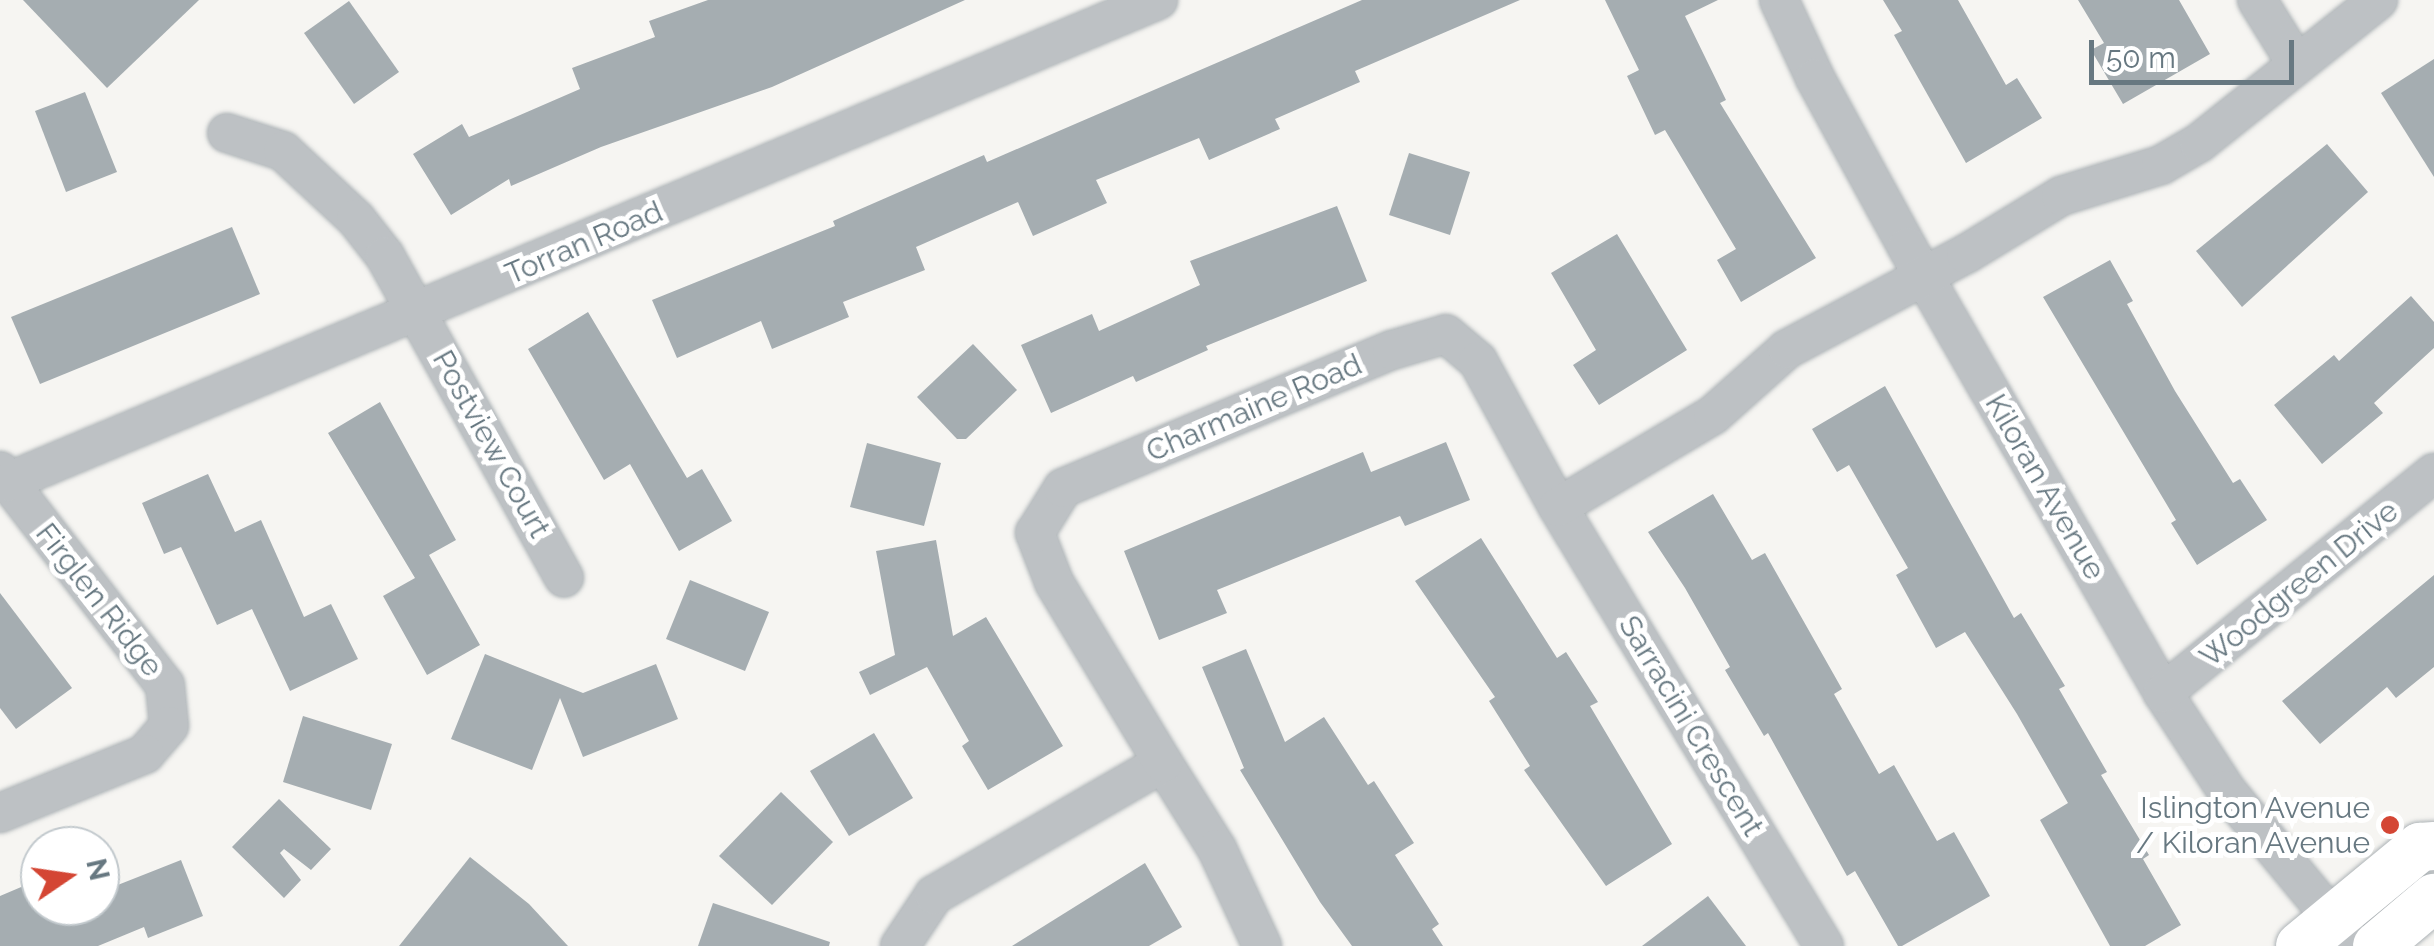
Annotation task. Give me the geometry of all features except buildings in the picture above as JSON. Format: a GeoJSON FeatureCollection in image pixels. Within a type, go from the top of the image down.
{"type":"FeatureCollection","features":[{"type":"Feature","properties":{"kind":"main road"},"geometry":{"type":"LineString","coordinates":[[2329,937],[2420,848],[2434,846]]}},
{"type":"Feature","properties":{"kind":"main road"},"geometry":{"type":"LineString","coordinates":[[2377,946],[2434,898]]}},
{"type":"Feature","properties":{"kind":"street","name":"Torran Road"},"geometry":{"type":"LineString","coordinates":[[4,476],[419,312],[1158,0]]}},
{"type":"Feature","properties":{"kind":"street","name":"Kiloran Avenue"},"geometry":{"type":"LineString","coordinates":[[1779,0],[1815,78],[1924,277],[2163,693],[2329,937]]}},
{"type":"Feature","properties":{"kind":"street"},"geometry":{"type":"LineString","coordinates":[[2257,0],[2296,63]]}},
{"type":"Feature","properties":{"kind":"street"},"geometry":{"type":"LineString","coordinates":[[1558,507],[1713,415],[1787,349],[1924,277],[2061,196],[2162,165],[2200,143],[2378,0]]}},
{"type":"Feature","properties":{"kind":"street","name":"Postview Court"},"geometry":{"type":"LineString","coordinates":[[227,133],[283,151],[385,256],[564,576]]}},
{"type":"Feature","properties":{"kind":"street","name":"Charmaine Road"},"geometry":{"type":"LineString","coordinates":[[1163,763],[1054,582],[1035,533],[1063,488],[1392,350],[1446,334],[1478,362],[1558,507]]}},
{"type":"Feature","properties":{"kind":"street","name":"Woodgreen Drive"},"geometry":{"type":"LineString","coordinates":[[2163,693],[2434,473]]}},
{"type":"Feature","properties":{"kind":"street","name":"Firglen Ridge"},"geometry":{"type":"LineString","coordinates":[[0,814],[145,754],[169,726],[165,685],[4,476]]}},
{"type":"Feature","properties":{"kind":"street","name":"Sarracini Crescent"},"geometry":{"type":"LineString","coordinates":[[1558,507],[1824,946]]}},
{"type":"Feature","properties":{"kind":"street"},"geometry":{"type":"LineString","coordinates":[[900,946],[934,895],[1163,763],[1218,849],[1262,946]]}},
{"type":"Feature","properties":{"kind":"place","name":"Islington Avenue / Kiloran Avenue"},"geometry":{"type":"Point","coordinates":[2390,825]}}]}
